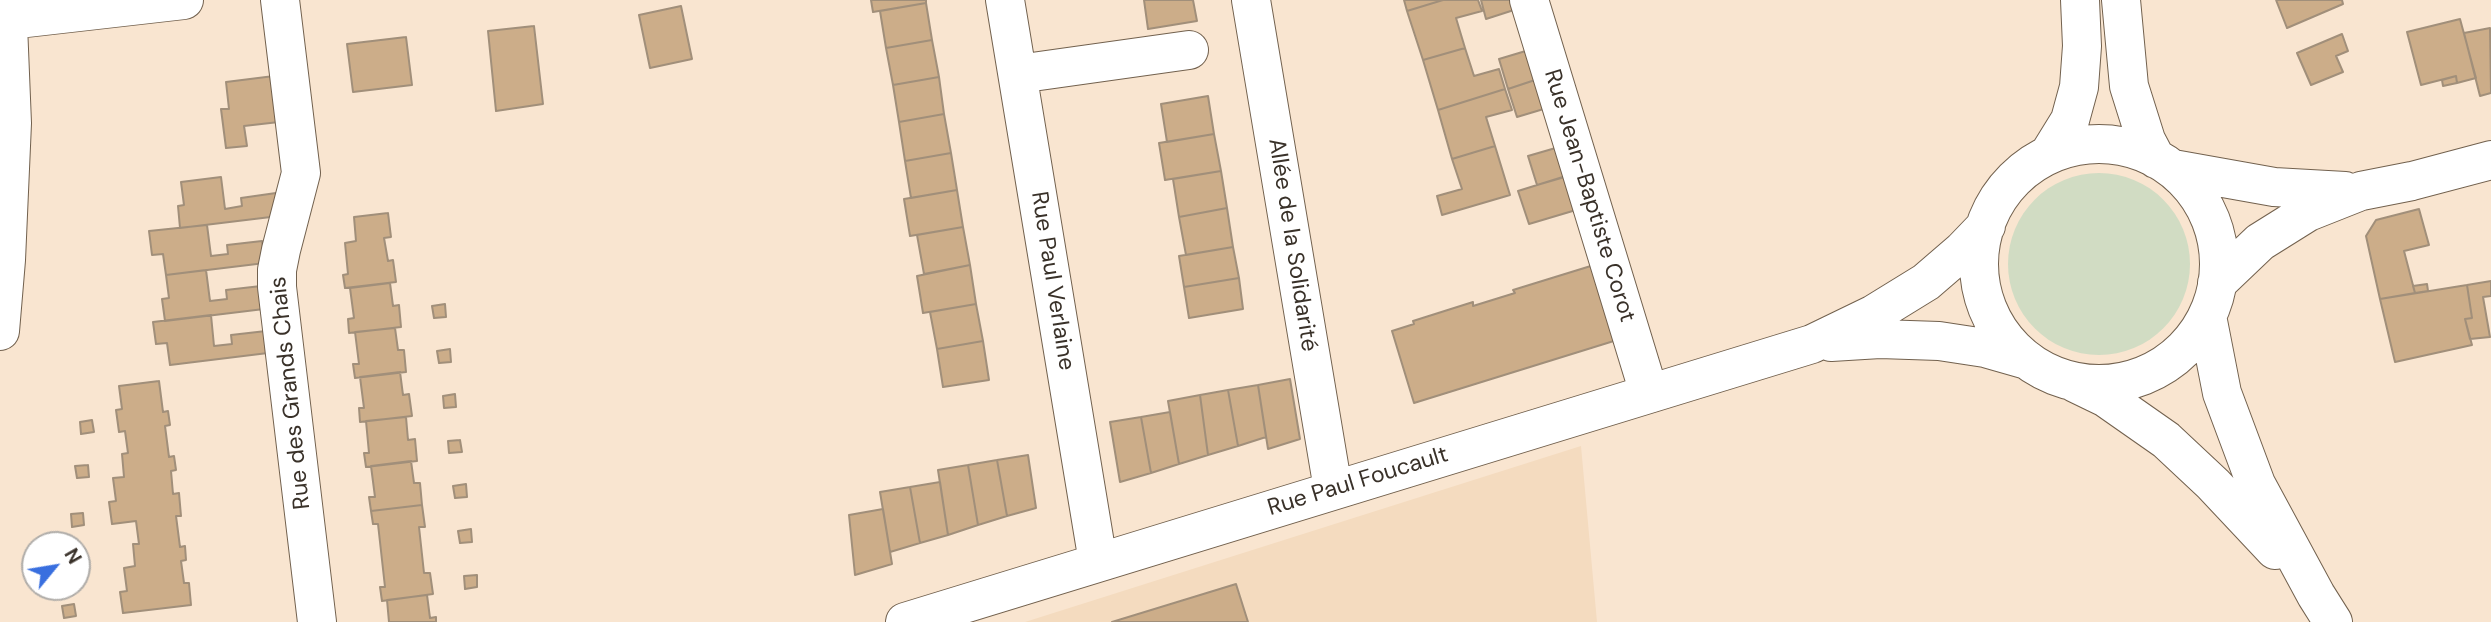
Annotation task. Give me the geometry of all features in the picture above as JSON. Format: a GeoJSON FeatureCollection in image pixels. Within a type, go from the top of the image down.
{"type":"FeatureCollection","features":[{"type":"Feature","properties":{"kind":"street"},"geometry":{"type":"LineString","coordinates":[[0,331],[12,124],[8,10],[184,0]]}},
{"type":"Feature","properties":{"kind":"street","name":"Rue des Grands Chais"},"geometry":{"type":"LineString","coordinates":[[279,0],[301,173],[281,250],[277,287],[317,622]]}},
{"type":"Feature","properties":{"kind":"street","name":"Rue Paul Verlaine"},"geometry":{"type":"LineString","coordinates":[[1005,0],[1098,562]]}},
{"type":"Feature","properties":{"kind":"street","name":"Allée de la Solidarité"},"geometry":{"type":"LineString","coordinates":[[1251,0],[1334,489]]}},
{"type":"Feature","properties":{"kind":"street","name":"Rue Jean-Baptiste Corot"},"geometry":{"type":"LineString","coordinates":[[1529,0],[1649,393]]}},
{"type":"Feature","properties":{"kind":"street"},"geometry":{"type":"LineString","coordinates":[[2049,155],[2070,120],[2079,87],[2082,46],[2080,0]]}},
{"type":"Feature","properties":{"kind":"street"},"geometry":{"type":"LineString","coordinates":[[2121,0],[2129,86],[2146,140],[2165,164],[2197,195],[2213,226],[2218,248],[2212,300],[2222,393],[2245,456],[2272,517],[2324,609]]}},
{"type":"Feature","properties":{"kind":"street"},"geometry":{"type":"LineString","coordinates":[[1018,74],[1189,50]]}},
{"type":"Feature","properties":{"kind":"street"},"geometry":{"type":"LineString","coordinates":[[2324,609],[2241,513],[2188,459],[2127,412],[2028,360],[2003,336],[1983,294],[1980,260],[1986,226],[2000,196],[2014,180],[2031,165],[2049,155],[2081,145],[2104,144],[2136,150],[2165,164],[2273,187],[2361,191]]}},
{"type":"Feature","properties":{"kind":"street"},"geometry":{"type":"LineString","coordinates":[[2070,380],[2105,383],[2128,380],[2150,372],[2179,353],[2194,336],[2212,300],[2246,254],[2276,230],[2308,212],[2361,191],[2412,181],[2491,160]]}},
{"type":"Feature","properties":{"kind":"street","name":"Rue Paul Foucault"},"geometry":{"type":"LineString","coordinates":[[905,622],[1812,344],[1874,314],[1926,282],[1986,226]]}},
{"type":"Feature","properties":{"kind":"street","name":"Rue Paul Foucault"},"geometry":{"type":"LineString","coordinates":[[1812,344],[1880,339],[1939,341],[1985,348],[2028,360]]}},
{"type":"Feature","properties":{"kind":"shaded area"},"geometry":{"type":"Polygon","coordinates":[[[1581,446],[1597,622],[1025,622],[1581,446]]]}},
{"type":"Feature","properties":{"kind":"green space"},"geometry":{"type":"Polygon","coordinates":[[[2099,173],[2134,180],[2150,188],[2163,200],[2175,213],[2183,229],[2190,264],[2183,299],[2175,315],[2163,328],[2150,340],[2134,348],[2099,355],[2064,348],[2048,340],[2035,328],[2023,315],[2015,299],[2008,264],[2015,229],[2023,213],[2035,200],[2048,188],[2064,180],[2099,173]]]}},
{"type":"Feature","properties":{"kind":"building"},"geometry":{"type":"Polygon","coordinates":[[[871,0],[926,0],[926,3],[873,12],[871,0]]]}},
{"type":"Feature","properties":{"kind":"building"},"geometry":{"type":"Polygon","coordinates":[[[1144,0],[1193,0],[1197,21],[1148,29],[1144,0]]]}},
{"type":"Feature","properties":{"kind":"building"},"geometry":{"type":"Polygon","coordinates":[[[1404,0],[1443,0],[1407,11],[1404,0]]]}},
{"type":"Feature","properties":{"kind":"building"},"geometry":{"type":"Polygon","coordinates":[[[1443,0],[1478,0],[1482,11],[1456,18],[1465,48],[1423,60],[1407,11],[1443,0]]]}},
{"type":"Feature","properties":{"kind":"building"},"geometry":{"type":"Polygon","coordinates":[[[1481,0],[1515,0],[1517,9],[1486,19],[1481,0]]]}},
{"type":"Feature","properties":{"kind":"building"},"geometry":{"type":"Polygon","coordinates":[[[2276,0],[2342,0],[2343,4],[2287,28],[2276,0]]]}},
{"type":"Feature","properties":{"kind":"building"},"geometry":{"type":"Polygon","coordinates":[[[926,3],[932,40],[886,48],[880,11],[926,3]]]}},
{"type":"Feature","properties":{"kind":"building"},"geometry":{"type":"Polygon","coordinates":[[[681,6],[692,59],[650,68],[639,15],[681,6]]]}},
{"type":"Feature","properties":{"kind":"building"},"geometry":{"type":"Polygon","coordinates":[[[2460,19],[2476,78],[2457,83],[2456,76],[2421,85],[2407,32],[2460,19]]]}},
{"type":"Feature","properties":{"kind":"building"},"geometry":{"type":"Polygon","coordinates":[[[534,26],[543,104],[496,111],[488,31],[534,26]]]}},
{"type":"Feature","properties":{"kind":"building"},"geometry":{"type":"Polygon","coordinates":[[[2490,28],[2491,93],[2480,96],[2464,33],[2490,28]]]}},
{"type":"Feature","properties":{"kind":"building"},"geometry":{"type":"Polygon","coordinates":[[[2342,34],[2348,51],[2336,56],[2343,72],[2311,85],[2297,53],[2342,34]]]}},
{"type":"Feature","properties":{"kind":"building"},"geometry":{"type":"Polygon","coordinates":[[[406,37],[412,85],[353,92],[347,44],[406,37]]]}},
{"type":"Feature","properties":{"kind":"building"},"geometry":{"type":"Polygon","coordinates":[[[932,40],[939,77],[893,85],[886,48],[932,40]]]}},
{"type":"Feature","properties":{"kind":"building"},"geometry":{"type":"Polygon","coordinates":[[[1465,48],[1474,76],[1499,69],[1505,89],[1438,110],[1423,60],[1465,48]]]}},
{"type":"Feature","properties":{"kind":"building"},"geometry":{"type":"Polygon","coordinates":[[[1529,50],[1538,79],[1508,89],[1499,59],[1529,50]]]}},
{"type":"Feature","properties":{"kind":"building"},"geometry":{"type":"Polygon","coordinates":[[[274,76],[279,122],[244,126],[247,146],[226,148],[221,109],[229,109],[226,82],[274,76]]]}},
{"type":"Feature","properties":{"kind":"building"},"geometry":{"type":"Polygon","coordinates":[[[2456,76],[2457,83],[2443,86],[2442,80],[2456,76]]]}},
{"type":"Feature","properties":{"kind":"building"},"geometry":{"type":"Polygon","coordinates":[[[939,77],[944,114],[899,122],[893,85],[939,77]]]}},
{"type":"Feature","properties":{"kind":"building"},"geometry":{"type":"Polygon","coordinates":[[[1538,79],[1547,108],[1517,117],[1508,89],[1538,79]]]}},
{"type":"Feature","properties":{"kind":"building"},"geometry":{"type":"Polygon","coordinates":[[[1505,89],[1512,110],[1486,117],[1495,146],[1452,159],[1438,110],[1505,89]]]}},
{"type":"Feature","properties":{"kind":"building"},"geometry":{"type":"Polygon","coordinates":[[[1208,96],[1214,134],[1167,142],[1161,104],[1208,96]]]}},
{"type":"Feature","properties":{"kind":"building"},"geometry":{"type":"Polygon","coordinates":[[[944,114],[951,153],[905,161],[899,122],[944,114]]]}},
{"type":"Feature","properties":{"kind":"building"},"geometry":{"type":"Polygon","coordinates":[[[1214,134],[1221,171],[1165,180],[1159,143],[1214,134]]]}},
{"type":"Feature","properties":{"kind":"building"},"geometry":{"type":"Polygon","coordinates":[[[1495,146],[1510,195],[1442,215],[1437,196],[1462,189],[1452,159],[1495,146]]]}},
{"type":"Feature","properties":{"kind":"building"},"geometry":{"type":"Polygon","coordinates":[[[1559,147],[1568,176],[1537,185],[1528,156],[1559,147]]]}},
{"type":"Feature","properties":{"kind":"building"},"geometry":{"type":"Polygon","coordinates":[[[951,153],[957,190],[911,198],[905,161],[951,153]]]}},
{"type":"Feature","properties":{"kind":"building"},"geometry":{"type":"Polygon","coordinates":[[[1221,171],[1227,208],[1179,217],[1173,179],[1221,171]]]}},
{"type":"Feature","properties":{"kind":"building"},"geometry":{"type":"Polygon","coordinates":[[[1566,176],[1576,210],[1529,224],[1518,191],[1566,176]]]}},
{"type":"Feature","properties":{"kind":"building"},"geometry":{"type":"Polygon","coordinates":[[[221,177],[225,209],[242,206],[241,198],[276,193],[279,216],[180,228],[178,206],[184,205],[181,182],[221,177]]]}},
{"type":"Feature","properties":{"kind":"building"},"geometry":{"type":"Polygon","coordinates":[[[957,190],[963,227],[910,236],[904,199],[957,190]]]}},
{"type":"Feature","properties":{"kind":"building"},"geometry":{"type":"Polygon","coordinates":[[[1227,208],[1233,247],[1186,255],[1179,217],[1227,208]]]}},
{"type":"Feature","properties":{"kind":"building"},"geometry":{"type":"Polygon","coordinates":[[[2419,209],[2429,245],[2404,251],[2415,293],[2380,299],[2366,236],[2376,220],[2419,209]]]}},
{"type":"Feature","properties":{"kind":"building"},"geometry":{"type":"Polygon","coordinates":[[[388,213],[391,237],[384,238],[388,261],[393,260],[396,282],[345,288],[343,275],[348,274],[345,243],[356,241],[354,217],[388,213]]]}},
{"type":"Feature","properties":{"kind":"building"},"geometry":{"type":"Polygon","coordinates":[[[207,225],[211,256],[228,254],[227,245],[262,241],[265,263],[166,275],[163,254],[152,255],[149,231],[207,225]]]}},
{"type":"Feature","properties":{"kind":"building"},"geometry":{"type":"Polygon","coordinates":[[[963,227],[970,265],[924,274],[917,235],[963,227]]]}},
{"type":"Feature","properties":{"kind":"building"},"geometry":{"type":"Polygon","coordinates":[[[1233,247],[1239,278],[1184,287],[1179,256],[1233,247]]]}},
{"type":"Feature","properties":{"kind":"building"},"geometry":{"type":"Polygon","coordinates":[[[970,265],[976,304],[923,313],[917,276],[970,265]]]}},
{"type":"Feature","properties":{"kind":"building"},"geometry":{"type":"Polygon","coordinates":[[[1594,265],[1617,340],[1414,403],[1392,331],[1414,324],[1413,321],[1473,302],[1473,306],[1515,293],[1513,290],[1594,265]]]}},
{"type":"Feature","properties":{"kind":"building"},"geometry":{"type":"Polygon","coordinates":[[[206,270],[210,301],[227,299],[226,290],[261,286],[264,309],[165,321],[162,299],[169,298],[166,275],[206,270]]]}},
{"type":"Feature","properties":{"kind":"building"},"geometry":{"type":"Polygon","coordinates":[[[1239,278],[1243,309],[1189,318],[1184,287],[1239,278]]]}},
{"type":"Feature","properties":{"kind":"building"},"geometry":{"type":"Polygon","coordinates":[[[2491,281],[2491,296],[2483,297],[2490,337],[2470,339],[2465,319],[2472,318],[2467,285],[2491,281]]]}},
{"type":"Feature","properties":{"kind":"building"},"geometry":{"type":"Polygon","coordinates":[[[390,283],[393,306],[399,305],[401,327],[349,333],[348,319],[354,318],[350,288],[390,283]]]}},
{"type":"Feature","properties":{"kind":"building"},"geometry":{"type":"Polygon","coordinates":[[[2427,284],[2428,291],[2415,293],[2413,286],[2427,284]]]}},
{"type":"Feature","properties":{"kind":"building"},"geometry":{"type":"Polygon","coordinates":[[[2467,285],[2472,318],[2465,319],[2472,345],[2395,362],[2380,299],[2467,285]]]}},
{"type":"Feature","properties":{"kind":"building"},"geometry":{"type":"Polygon","coordinates":[[[445,304],[446,317],[434,318],[432,306],[445,304]]]}},
{"type":"Feature","properties":{"kind":"building"},"geometry":{"type":"Polygon","coordinates":[[[976,304],[983,341],[937,349],[930,312],[976,304]]]}},
{"type":"Feature","properties":{"kind":"building"},"geometry":{"type":"Polygon","coordinates":[[[211,315],[214,346],[232,344],[231,335],[266,331],[268,353],[170,365],[167,343],[156,344],[153,322],[211,315]]]}},
{"type":"Feature","properties":{"kind":"building"},"geometry":{"type":"Polygon","coordinates":[[[395,328],[398,350],[404,350],[406,372],[355,378],[353,364],[359,364],[355,332],[395,328]]]}},
{"type":"Feature","properties":{"kind":"building"},"geometry":{"type":"Polygon","coordinates":[[[983,341],[989,380],[943,387],[937,349],[983,341]]]}},
{"type":"Feature","properties":{"kind":"building"},"geometry":{"type":"Polygon","coordinates":[[[450,349],[451,362],[439,363],[437,351],[450,349]]]}},
{"type":"Feature","properties":{"kind":"building"},"geometry":{"type":"Polygon","coordinates":[[[400,372],[403,395],[409,394],[412,416],[360,422],[359,408],[364,408],[360,377],[400,372]]]}},
{"type":"Feature","properties":{"kind":"building"},"geometry":{"type":"Polygon","coordinates":[[[1290,379],[1300,439],[1268,449],[1258,385],[1290,379]]]}},
{"type":"Feature","properties":{"kind":"building"},"geometry":{"type":"Polygon","coordinates":[[[159,381],[163,412],[168,411],[170,425],[165,426],[169,457],[174,456],[176,470],[171,471],[173,494],[179,493],[181,516],[176,516],[180,547],[185,546],[186,560],[181,561],[184,583],[189,583],[191,605],[123,613],[120,592],[127,591],[124,568],[135,566],[133,544],[139,544],[136,521],[112,524],[109,502],[116,501],[113,478],[124,477],[122,454],[128,453],[125,431],[119,432],[116,410],[122,409],[119,386],[159,381]]]}},
{"type":"Feature","properties":{"kind":"building"},"geometry":{"type":"Polygon","coordinates":[[[1258,385],[1266,437],[1238,446],[1228,390],[1258,385]]]}},
{"type":"Feature","properties":{"kind":"building"},"geometry":{"type":"Polygon","coordinates":[[[1228,390],[1238,446],[1208,455],[1200,395],[1228,390]]]}},
{"type":"Feature","properties":{"kind":"building"},"geometry":{"type":"Polygon","coordinates":[[[455,394],[456,407],[444,408],[443,396],[455,394]]]}},
{"type":"Feature","properties":{"kind":"building"},"geometry":{"type":"Polygon","coordinates":[[[1200,395],[1208,455],[1179,464],[1168,401],[1200,395]]]}},
{"type":"Feature","properties":{"kind":"building"},"geometry":{"type":"Polygon","coordinates":[[[1170,412],[1179,464],[1151,473],[1141,417],[1170,412]]]}},
{"type":"Feature","properties":{"kind":"building"},"geometry":{"type":"Polygon","coordinates":[[[406,417],[408,440],[415,439],[417,461],[366,467],[364,453],[369,453],[366,421],[406,417]]]}},
{"type":"Feature","properties":{"kind":"building"},"geometry":{"type":"Polygon","coordinates":[[[1141,417],[1151,473],[1120,482],[1110,422],[1141,417]]]}},
{"type":"Feature","properties":{"kind":"building"},"geometry":{"type":"Polygon","coordinates":[[[92,420],[94,432],[81,434],[80,422],[92,420]]]}},
{"type":"Feature","properties":{"kind":"building"},"geometry":{"type":"Polygon","coordinates":[[[460,440],[462,452],[449,453],[448,441],[460,440]]]}},
{"type":"Feature","properties":{"kind":"building"},"geometry":{"type":"Polygon","coordinates":[[[1028,455],[1036,508],[1007,516],[997,460],[1028,455]]]}},
{"type":"Feature","properties":{"kind":"building"},"geometry":{"type":"Polygon","coordinates":[[[997,460],[1007,516],[978,525],[968,465],[997,460]]]}},
{"type":"Feature","properties":{"kind":"building"},"geometry":{"type":"Polygon","coordinates":[[[411,461],[414,483],[420,483],[422,505],[371,511],[369,497],[375,497],[371,466],[411,461]]]}},
{"type":"Feature","properties":{"kind":"building"},"geometry":{"type":"Polygon","coordinates":[[[88,465],[89,477],[77,478],[75,466],[88,465]]]}},
{"type":"Feature","properties":{"kind":"building"},"geometry":{"type":"Polygon","coordinates":[[[968,465],[978,525],[948,535],[938,470],[968,465]]]}},
{"type":"Feature","properties":{"kind":"building"},"geometry":{"type":"Polygon","coordinates":[[[940,482],[948,535],[920,543],[910,487],[940,482]]]}},
{"type":"Feature","properties":{"kind":"building"},"geometry":{"type":"Polygon","coordinates":[[[466,484],[467,497],[455,498],[453,486],[466,484]]]}},
{"type":"Feature","properties":{"kind":"building"},"geometry":{"type":"Polygon","coordinates":[[[910,487],[920,543],[890,552],[880,492],[910,487]]]}},
{"type":"Feature","properties":{"kind":"building"},"geometry":{"type":"Polygon","coordinates":[[[422,505],[425,527],[419,527],[424,573],[430,573],[433,594],[382,601],[380,587],[385,587],[378,524],[373,524],[371,511],[422,505]]]}},
{"type":"Feature","properties":{"kind":"building"},"geometry":{"type":"Polygon","coordinates":[[[883,509],[892,564],[855,575],[849,515],[883,509]]]}},
{"type":"Feature","properties":{"kind":"building"},"geometry":{"type":"Polygon","coordinates":[[[83,513],[84,525],[72,527],[71,514],[83,513]]]}},
{"type":"Feature","properties":{"kind":"building"},"geometry":{"type":"Polygon","coordinates":[[[471,529],[472,542],[460,543],[458,531],[471,529]]]}},
{"type":"Feature","properties":{"kind":"building"},"geometry":{"type":"Polygon","coordinates":[[[477,575],[477,587],[465,589],[464,576],[477,575]]]}},
{"type":"Feature","properties":{"kind":"building"},"geometry":{"type":"Polygon","coordinates":[[[1236,584],[1248,622],[1112,622],[1236,584]]]}},
{"type":"Feature","properties":{"kind":"building"},"geometry":{"type":"Polygon","coordinates":[[[427,595],[430,618],[436,617],[436,622],[389,622],[387,600],[427,595]]]}},
{"type":"Feature","properties":{"kind":"building"},"geometry":{"type":"Polygon","coordinates":[[[74,604],[76,616],[64,618],[62,606],[74,604]]]}}]}
